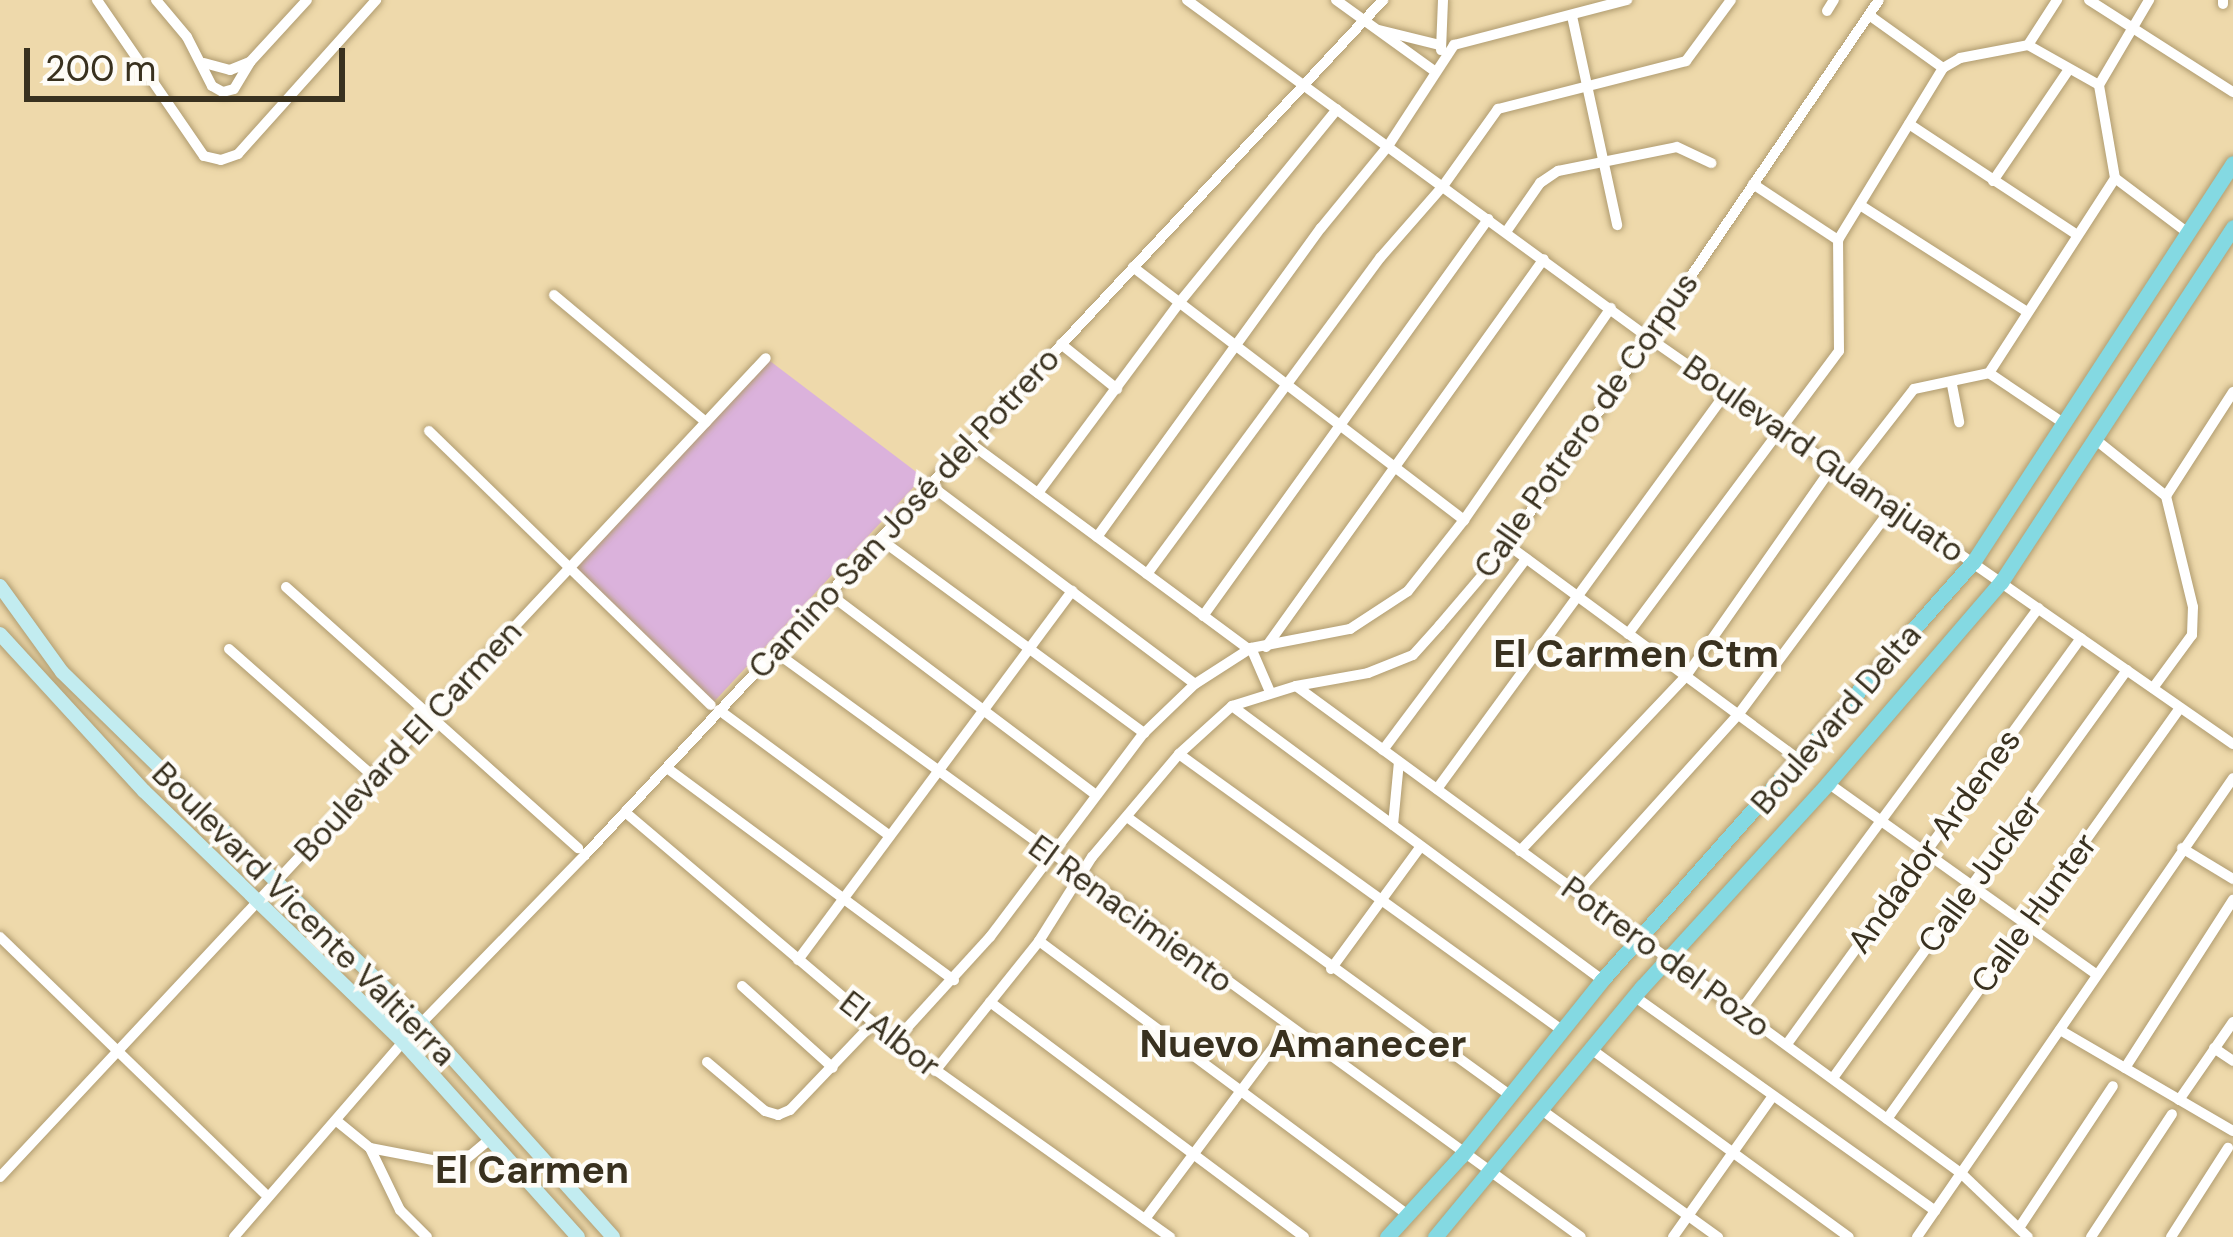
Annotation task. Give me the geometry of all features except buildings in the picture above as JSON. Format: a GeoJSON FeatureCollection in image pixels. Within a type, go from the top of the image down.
{"type":"FeatureCollection","features":[{"type":"Feature","properties":{"kind":"main road","name":"Boulevard Delta"},"geometry":{"type":"LineString","coordinates":[[1387,1237],[1462,1155],[1602,980],[1973,562],[2233,163]]}},
{"type":"Feature","properties":{"kind":"main road","name":"Boulevard Delta"},"geometry":{"type":"LineString","coordinates":[[1435,1237],[1634,997],[1828,783],[2001,581],[2233,227]]}},
{"type":"Feature","properties":{"kind":"main road","name":"Boulevard Vicente Valtierra"},"geometry":{"type":"LineString","coordinates":[[0,586],[62,672],[422,1024],[613,1237]]}},
{"type":"Feature","properties":{"kind":"main road","name":"Boulevard Vicente Valtierra"},"geometry":{"type":"LineString","coordinates":[[0,634],[92,737],[403,1042],[578,1237]]}},
{"type":"Feature","properties":{"kind":"street"},"geometry":{"type":"LineString","coordinates":[[97,0],[204,156],[221,160],[238,154],[376,0]]}},
{"type":"Feature","properties":{"kind":"street"},"geometry":{"type":"LineString","coordinates":[[156,0],[171,12],[204,63],[212,86],[223,92],[239,83],[250,62],[307,0]]}},
{"type":"Feature","properties":{"kind":"street"},"geometry":{"type":"LineString","coordinates":[[171,12],[186,0]]}},
{"type":"Feature","properties":{"kind":"street"},"geometry":{"type":"LineString","coordinates":[[1336,0],[1366,25],[1438,58]]}},
{"type":"Feature","properties":{"kind":"street","name":"Camino San José del Potrero"},"geometry":{"type":"LineString","coordinates":[[234,1237],[403,1042],[667,767],[715,707],[774,651],[1304,85],[1366,25],[1383,0]]}},
{"type":"Feature","properties":{"kind":"street"},"geometry":{"type":"LineString","coordinates":[[1097,537],[1234,345],[1388,146],[1438,58],[1443,0]]}},
{"type":"Feature","properties":{"kind":"street"},"geometry":{"type":"LineString","coordinates":[[1438,58],[1470,37],[1627,0]]}},
{"type":"Feature","properties":{"kind":"street"},"geometry":{"type":"LineString","coordinates":[[1147,574],[1380,257],[1443,186],[1498,109],[1686,62],[1731,0]]}},
{"type":"Feature","properties":{"kind":"street","name":"Calle Potrero de Corpus"},"geometry":{"type":"LineString","coordinates":[[935,1071],[1039,941],[1076,875],[1179,754],[1232,706],[1270,692],[1368,673],[1413,655],[1508,545],[1645,334],[1879,0]]}},
{"type":"Feature","properties":{"kind":"street"},"geometry":{"type":"LineString","coordinates":[[2029,45],[2057,0]]}},
{"type":"Feature","properties":{"kind":"street"},"geometry":{"type":"LineString","coordinates":[[2089,0],[2233,92]]}},
{"type":"Feature","properties":{"kind":"street"},"geometry":{"type":"LineString","coordinates":[[2150,0],[2099,85],[2115,178],[2188,233]]}},
{"type":"Feature","properties":{"kind":"street","name":"Boulevard Guanajuato"},"geometry":{"type":"LineString","coordinates":[[1192,2],[1645,334],[2233,744]]}},
{"type":"Feature","properties":{"kind":"street"},"geometry":{"type":"LineString","coordinates":[[1869,15],[1943,68]]}},
{"type":"Feature","properties":{"kind":"street"},"geometry":{"type":"LineString","coordinates":[[1572,16],[1591,87],[1617,225]]}},
{"type":"Feature","properties":{"kind":"street"},"geometry":{"type":"LineString","coordinates":[[1366,25],[1438,58]]}},
{"type":"Feature","properties":{"kind":"street"},"geometry":{"type":"LineString","coordinates":[[1628,634],[1784,431],[1842,342],[1838,240],[1943,68],[1960,58],[2029,45],[2067,72],[2099,85]]}},
{"type":"Feature","properties":{"kind":"street"},"geometry":{"type":"LineString","coordinates":[[204,63],[230,70],[250,62]]}},
{"type":"Feature","properties":{"kind":"street"},"geometry":{"type":"LineString","coordinates":[[1994,181],[2067,72]]}},
{"type":"Feature","properties":{"kind":"street"},"geometry":{"type":"LineString","coordinates":[[1038,493],[1179,303],[1336,109]]}},
{"type":"Feature","properties":{"kind":"street"},"geometry":{"type":"LineString","coordinates":[[1909,124],[2076,234]]}},
{"type":"Feature","properties":{"kind":"street"},"geometry":{"type":"LineString","coordinates":[[1506,232],[1549,176],[1677,147],[1711,163]]}},
{"type":"Feature","properties":{"kind":"street"},"geometry":{"type":"LineString","coordinates":[[1847,475],[1900,400],[1914,389],[1952,385],[1989,373],[2115,178]]}},
{"type":"Feature","properties":{"kind":"street"},"geometry":{"type":"LineString","coordinates":[[1754,184],[1838,240]]}},
{"type":"Feature","properties":{"kind":"street"},"geometry":{"type":"LineString","coordinates":[[1860,206],[2026,311]]}},
{"type":"Feature","properties":{"kind":"street"},"geometry":{"type":"LineString","coordinates":[[1203,616],[1488,219]]}},
{"type":"Feature","properties":{"kind":"street"},"geometry":{"type":"LineString","coordinates":[[2218,248],[2233,260]]}},
{"type":"Feature","properties":{"kind":"street"},"geometry":{"type":"LineString","coordinates":[[1255,648],[1396,468],[1544,260]]}},
{"type":"Feature","properties":{"kind":"street"},"geometry":{"type":"LineString","coordinates":[[1133,267],[1465,520]]}},
{"type":"Feature","properties":{"kind":"street"},"geometry":{"type":"LineString","coordinates":[[554,295],[706,422]]}},
{"type":"Feature","properties":{"kind":"street"},"geometry":{"type":"LineString","coordinates":[[896,1041],[954,980],[1144,733],[1195,684],[1255,648],[1367,622],[1408,591],[1465,520],[1611,308]]}},
{"type":"Feature","properties":{"kind":"street"},"geometry":{"type":"LineString","coordinates":[[1061,344],[1117,389]]}},
{"type":"Feature","properties":{"kind":"street","name":"Boulevard El Carmen"},"geometry":{"type":"LineString","coordinates":[[0,1177],[766,358]]}},
{"type":"Feature","properties":{"kind":"street"},"geometry":{"type":"LineString","coordinates":[[1989,373],[2065,424]]}},
{"type":"Feature","properties":{"kind":"street"},"geometry":{"type":"LineString","coordinates":[[1952,385],[1959,422]]}},
{"type":"Feature","properties":{"kind":"street"},"geometry":{"type":"LineString","coordinates":[[1437,789],[1727,392]]}},
{"type":"Feature","properties":{"kind":"street"},"geometry":{"type":"LineString","coordinates":[[2166,496],[2231,399]]}},
{"type":"Feature","properties":{"kind":"street"},"geometry":{"type":"LineString","coordinates":[[429,431],[715,707],[890,836]]}},
{"type":"Feature","properties":{"kind":"street"},"geometry":{"type":"LineString","coordinates":[[2096,440],[2166,496],[2193,607],[2192,635],[2153,688]]}},
{"type":"Feature","properties":{"kind":"street"},"geometry":{"type":"LineString","coordinates":[[970,443],[1203,616],[1255,648],[1270,692]]}},
{"type":"Feature","properties":{"kind":"street"},"geometry":{"type":"LineString","coordinates":[[1520,851],[1687,676],[1834,465]]}},
{"type":"Feature","properties":{"kind":"street"},"geometry":{"type":"LineString","coordinates":[[931,485],[1195,684]]}},
{"type":"Feature","properties":{"kind":"street"},"geometry":{"type":"LineString","coordinates":[[1577,893],[1738,715],[1892,506]]}},
{"type":"Feature","properties":{"kind":"street"},"geometry":{"type":"LineString","coordinates":[[880,539],[1144,733]]}},
{"type":"Feature","properties":{"kind":"street"},"geometry":{"type":"LineString","coordinates":[[1508,545],[1800,760]]}},
{"type":"Feature","properties":{"kind":"street"},"geometry":{"type":"LineString","coordinates":[[1383,750],[1526,559]]}},
{"type":"Feature","properties":{"kind":"street"},"geometry":{"type":"LineString","coordinates":[[286,587],[578,848]]}},
{"type":"Feature","properties":{"kind":"street"},"geometry":{"type":"LineString","coordinates":[[798,960],[1072,591]]}},
{"type":"Feature","properties":{"kind":"street"},"geometry":{"type":"LineString","coordinates":[[828,593],[1095,794]]}},
{"type":"Feature","properties":{"kind":"street"},"geometry":{"type":"LineString","coordinates":[[1741,1010],[2038,608]]}},
{"type":"Feature","properties":{"kind":"street","name":"Andador Ardenes"},"geometry":{"type":"LineString","coordinates":[[1786,1044],[2081,638]]}},
{"type":"Feature","properties":{"kind":"street"},"geometry":{"type":"LineString","coordinates":[[229,649],[374,777]]}},
{"type":"Feature","properties":{"kind":"street","name":"El Renacimiento"},"geometry":{"type":"LineString","coordinates":[[774,651],[1076,875],[1581,1237]]}},
{"type":"Feature","properties":{"kind":"street","name":"Calle Jucker"},"geometry":{"type":"LineString","coordinates":[[1833,1078],[2127,670]]}},
{"type":"Feature","properties":{"kind":"street","name":"Potrero del Pozo"},"geometry":{"type":"LineString","coordinates":[[1296,686],[1962,1174],[2024,1233]]}},
{"type":"Feature","properties":{"kind":"street"},"geometry":{"type":"LineString","coordinates":[[1232,706],[1602,980]]}},
{"type":"Feature","properties":{"kind":"street","name":"Calle Hunter"},"geometry":{"type":"LineString","coordinates":[[1887,1119],[2180,707]]}},
{"type":"Feature","properties":{"kind":"street"},"geometry":{"type":"LineString","coordinates":[[1179,754],[1560,1029]]}},
{"type":"Feature","properties":{"kind":"street"},"geometry":{"type":"LineString","coordinates":[[1393,825],[1399,762]]}},
{"type":"Feature","properties":{"kind":"street"},"geometry":{"type":"LineString","coordinates":[[667,767],[954,980]]}},
{"type":"Feature","properties":{"kind":"street"},"geometry":{"type":"LineString","coordinates":[[1917,1237],[2233,778]]}},
{"type":"Feature","properties":{"kind":"street"},"geometry":{"type":"LineString","coordinates":[[1828,783],[2097,975]]}},
{"type":"Feature","properties":{"kind":"street","name":"El Albor"},"geometry":{"type":"LineString","coordinates":[[625,812],[896,1041],[1170,1237]]}},
{"type":"Feature","properties":{"kind":"street"},"geometry":{"type":"LineString","coordinates":[[1127,817],[1510,1095]]}},
{"type":"Feature","properties":{"kind":"street"},"geometry":{"type":"LineString","coordinates":[[1331,969],[1421,845]]}},
{"type":"Feature","properties":{"kind":"street"},"geometry":{"type":"LineString","coordinates":[[2182,848],[2233,879]]}},
{"type":"Feature","properties":{"kind":"street"},"geometry":{"type":"LineString","coordinates":[[2126,1068],[2231,909]]}},
{"type":"Feature","properties":{"kind":"street"},"geometry":{"type":"LineString","coordinates":[[0,937],[264,1193]]}},
{"type":"Feature","properties":{"kind":"street"},"geometry":{"type":"LineString","coordinates":[[1039,941],[1408,1215]]}},
{"type":"Feature","properties":{"kind":"street"},"geometry":{"type":"LineString","coordinates":[[742,986],[833,1068]]}},
{"type":"Feature","properties":{"kind":"street"},"geometry":{"type":"LineString","coordinates":[[1634,997],[1935,1210]]}},
{"type":"Feature","properties":{"kind":"street"},"geometry":{"type":"LineString","coordinates":[[990,1002],[1304,1237]]}},
{"type":"Feature","properties":{"kind":"street"},"geometry":{"type":"LineString","coordinates":[[2179,1100],[2233,1022]]}},
{"type":"Feature","properties":{"kind":"street"},"geometry":{"type":"LineString","coordinates":[[707,1062],[765,1111],[778,1115],[833,1068],[873,1023]]}},
{"type":"Feature","properties":{"kind":"street"},"geometry":{"type":"LineString","coordinates":[[1145,1219],[1288,1028]]}},
{"type":"Feature","properties":{"kind":"street"},"geometry":{"type":"LineString","coordinates":[[2060,1030],[2233,1132]]}},
{"type":"Feature","properties":{"kind":"street"},"geometry":{"type":"LineString","coordinates":[[2214,1048],[2233,1061]]}},
{"type":"Feature","properties":{"kind":"street"},"geometry":{"type":"LineString","coordinates":[[1592,1049],[1849,1237]]}},
{"type":"Feature","properties":{"kind":"street"},"geometry":{"type":"LineString","coordinates":[[2024,1233],[2113,1086]]}},
{"type":"Feature","properties":{"kind":"street"},"geometry":{"type":"LineString","coordinates":[[1673,1237],[1773,1096]]}},
{"type":"Feature","properties":{"kind":"street"},"geometry":{"type":"LineString","coordinates":[[1543,1111],[1718,1237]]}},
{"type":"Feature","properties":{"kind":"street"},"geometry":{"type":"LineString","coordinates":[[2091,1237],[2172,1114]]}},
{"type":"Feature","properties":{"kind":"street"},"geometry":{"type":"LineString","coordinates":[[338,1122],[370,1148],[400,1210],[427,1237]]}},
{"type":"Feature","properties":{"kind":"street"},"geometry":{"type":"LineString","coordinates":[[370,1148],[459,1165],[488,1141]]}},
{"type":"Feature","properties":{"kind":"street"},"geometry":{"type":"LineString","coordinates":[[2171,1237],[2228,1148]]}},
{"type":"Feature","properties":{"kind":"shaded area"},"geometry":{"type":"Polygon","coordinates":[[[766,358],[923,477],[711,705],[569,567],[766,358]]]}},
{"type":"Feature","properties":{"kind":"district","name":"El Carmen Ctm"},"geometry":{"type":"Point","coordinates":[1636,654]}},
{"type":"Feature","properties":{"kind":"district","name":"Nuevo Amanecer"},"geometry":{"type":"Point","coordinates":[1303,1044]}},
{"type":"Feature","properties":{"kind":"district","name":"El Carmen"},"geometry":{"type":"Point","coordinates":[532,1170]}}]}
